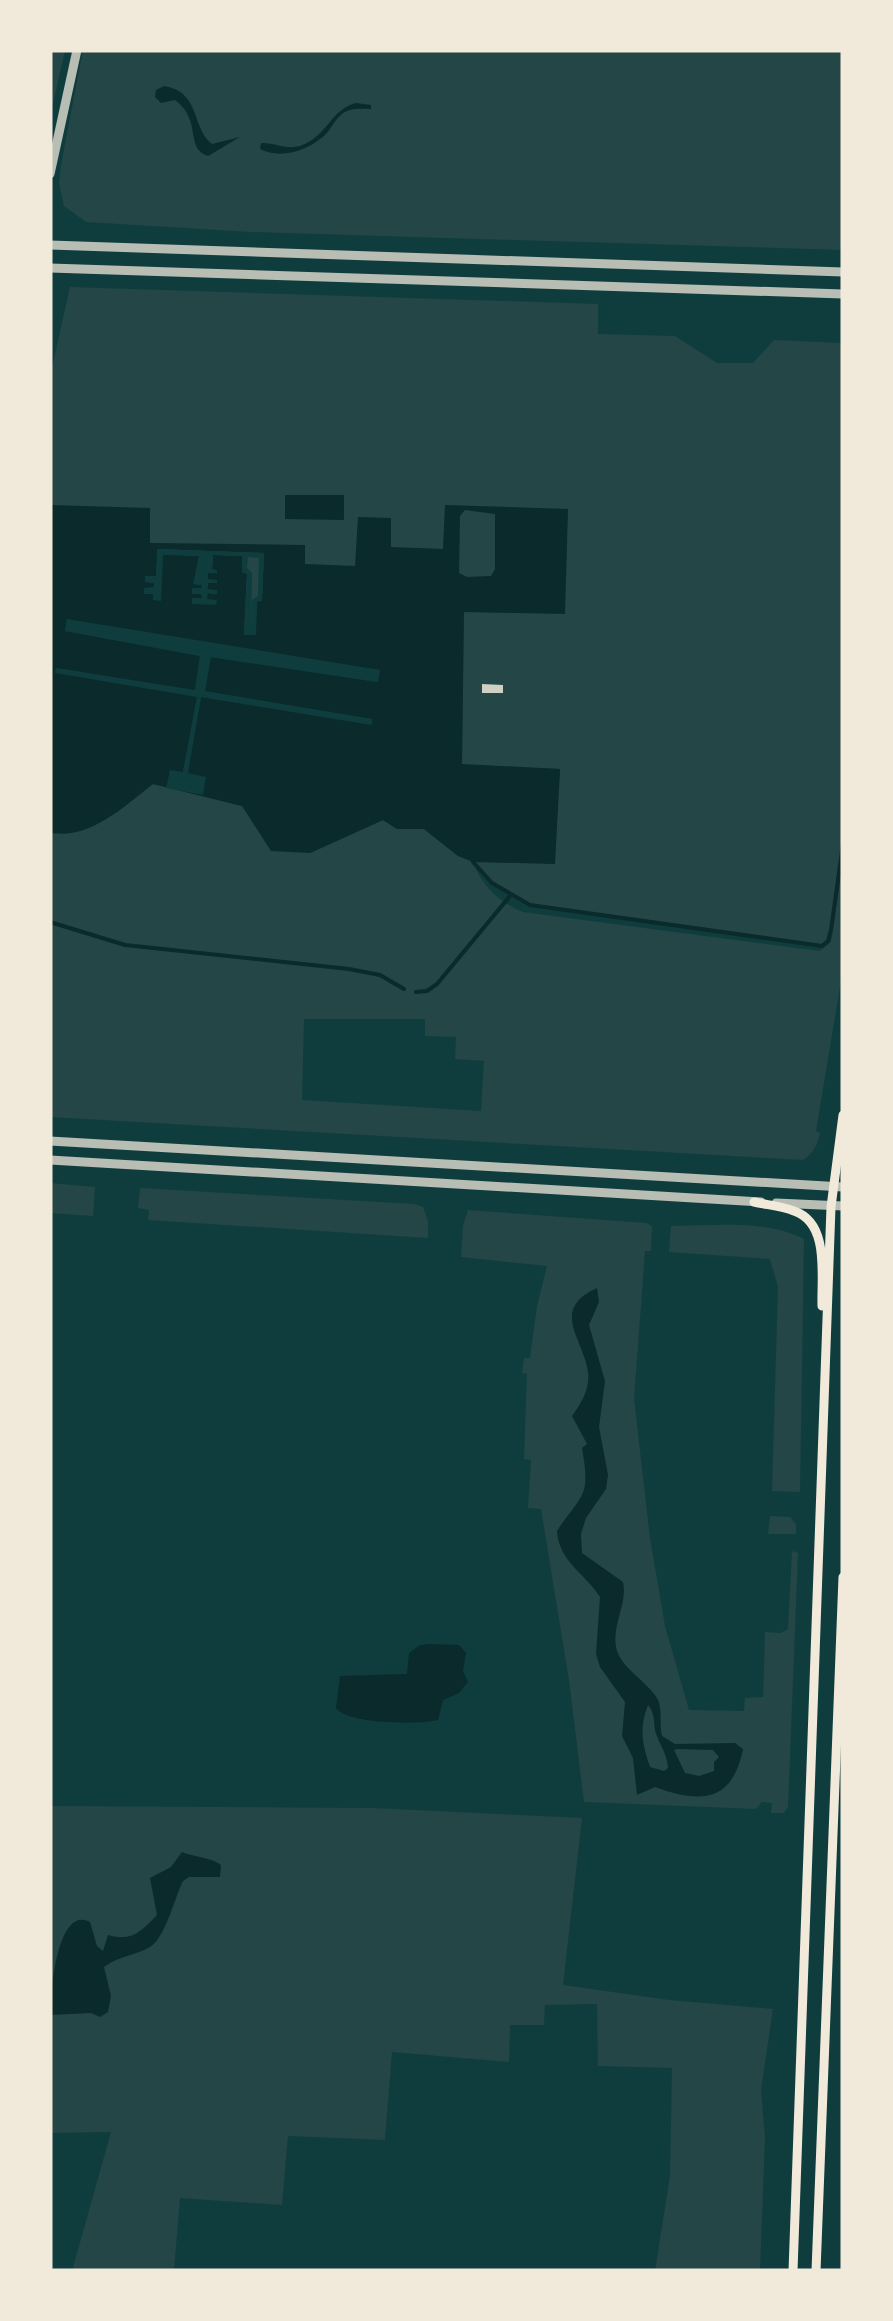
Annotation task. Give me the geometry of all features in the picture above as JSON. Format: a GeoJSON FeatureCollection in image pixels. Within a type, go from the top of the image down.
{"type":"FeatureCollection","features":[{"type":"Feature","properties":{"kind":"main road"},"geometry":{"type":"LineString","coordinates":[[792,2271],[830,1206],[837,1187],[843,1115]]}},
{"type":"Feature","properties":{"kind":"main road"},"geometry":{"type":"LineString","coordinates":[[754,1202],[797,1211],[808,1218],[820,1241],[825,1404]]}},
{"type":"Feature","properties":{"kind":"main road"},"geometry":{"type":"LineString","coordinates":[[828,1294],[843,1294]]}},
{"type":"Feature","properties":{"kind":"main road"},"geometry":{"type":"LineString","coordinates":[[816,2271],[843,1577]]}},
{"type":"Feature","properties":{"kind":"street"},"geometry":{"type":"LineString","coordinates":[[50,174],[77,50]]}},
{"type":"Feature","properties":{"kind":"street"},"geometry":{"type":"LineString","coordinates":[[50,245],[843,272]]}},
{"type":"Feature","properties":{"kind":"street"},"geometry":{"type":"LineString","coordinates":[[50,268],[843,294]]}},
{"type":"Feature","properties":{"kind":"street"},"geometry":{"type":"LineString","coordinates":[[50,1141],[837,1187]]}},
{"type":"Feature","properties":{"kind":"street"},"geometry":{"type":"LineString","coordinates":[[50,1160],[843,1206]]}},
{"type":"Feature","properties":{"kind":"shaded area"},"geometry":{"type":"Polygon","coordinates":[[[50,50],[65,50],[50,117],[50,50]]]}},
{"type":"Feature","properties":{"kind":"shaded area"},"geometry":{"type":"Polygon","coordinates":[[[83,50],[843,50],[843,250],[251,232],[86,222],[64,206],[59,183],[83,50]]]}},
{"type":"Feature","properties":{"kind":"shaded area"},"geometry":{"type":"Polygon","coordinates":[[[164,86],[184,95],[212,144],[240,137],[208,156],[201,152],[183,108],[175,100],[161,103],[155,97],[156,90],[164,86]]]}},
{"type":"Feature","properties":{"kind":"shaded area"},"geometry":{"type":"Polygon","coordinates":[[[356,103],[371,105],[371,109],[344,113],[326,134],[304,149],[277,154],[260,149],[261,143],[295,147],[309,142],[340,111],[356,103]]]}},
{"type":"Feature","properties":{"kind":"shaded area"},"geometry":{"type":"Polygon","coordinates":[[[70,287],[598,304],[598,334],[675,336],[717,363],[753,363],[774,340],[843,343],[843,844],[828,941],[812,946],[530,905],[510,896],[475,867],[494,894],[523,912],[820,951],[831,942],[843,861],[843,969],[816,1131],[820,1133],[810,1155],[803,1160],[50,1117],[50,832],[98,823],[153,784],[242,806],[310,853],[383,820],[397,829],[424,829],[458,856],[554,864],[560,769],[462,765],[463,630],[256,635],[50,525],[50,376],[70,287]],[[304,1019],[302,1100],[481,1111],[484,1061],[455,1059],[456,1037],[425,1036],[425,1019],[304,1019]]]}},
{"type":"Feature","properties":{"kind":"shaded area"},"geometry":{"type":"Polygon","coordinates":[[[285,495],[344,495],[344,520],[285,519],[285,495]]]}},
{"type":"Feature","properties":{"kind":"shaded area"},"geometry":{"type":"Polygon","coordinates":[[[50,505],[150,508],[150,543],[305,545],[305,564],[355,566],[358,517],[391,518],[391,547],[443,549],[445,505],[568,509],[565,614],[464,612],[462,764],[560,769],[555,864],[473,862],[458,856],[424,829],[397,829],[383,820],[310,853],[271,851],[242,806],[153,784],[92,827],[64,834],[50,832],[50,505]],[[465,510],[460,516],[459,573],[467,577],[491,576],[495,569],[495,514],[465,510]],[[158,549],[156,576],[145,577],[145,582],[155,583],[154,588],[145,588],[154,594],[163,554],[199,556],[194,584],[202,588],[193,594],[202,594],[207,600],[207,593],[216,594],[207,590],[208,583],[216,583],[208,579],[208,573],[216,573],[212,570],[213,555],[243,556],[247,573],[244,634],[255,635],[257,601],[262,601],[264,553],[158,549]],[[67,620],[65,631],[200,656],[195,691],[57,668],[55,672],[197,696],[183,772],[187,774],[201,697],[372,724],[372,719],[205,692],[210,657],[377,682],[379,670],[67,620]]]}},
{"type":"Feature","properties":{"kind":"shaded area"},"geometry":{"type":"Polygon","coordinates":[[[50,1183],[95,1187],[93,1216],[50,1213],[50,1183]]]}},
{"type":"Feature","properties":{"kind":"shaded area"},"geometry":{"type":"Polygon","coordinates":[[[140,1188],[415,1204],[423,1207],[428,1238],[148,1220],[149,1210],[138,1208],[140,1188]]]}},
{"type":"Feature","properties":{"kind":"shaded area"},"geometry":{"type":"Polygon","coordinates":[[[468,1210],[652,1226],[651,1251],[645,1251],[634,1399],[665,1626],[689,1710],[744,1711],[745,1698],[763,1697],[765,1632],[781,1633],[788,1629],[792,1551],[798,1553],[788,1807],[784,1813],[771,1813],[772,1803],[762,1802],[756,1809],[584,1802],[541,1509],[528,1508],[531,1460],[524,1459],[527,1374],[522,1373],[524,1358],[530,1358],[547,1266],[461,1257],[468,1210]]]}},
{"type":"Feature","properties":{"kind":"shaded area"},"geometry":{"type":"Polygon","coordinates":[[[671,1226],[756,1226],[804,1239],[800,1492],[772,1491],[778,1287],[770,1259],[669,1252],[671,1226]]]}},
{"type":"Feature","properties":{"kind":"shaded area"},"geometry":{"type":"Polygon","coordinates":[[[597,1288],[599,1302],[589,1325],[605,1381],[599,1427],[608,1475],[606,1489],[586,1518],[581,1534],[582,1553],[623,1582],[617,1651],[624,1664],[657,1698],[662,1736],[675,1744],[735,1743],[743,1749],[731,1780],[711,1795],[686,1796],[655,1787],[637,1795],[633,1758],[622,1736],[625,1702],[600,1667],[596,1654],[600,1597],[559,1542],[557,1531],[585,1487],[582,1448],[587,1444],[572,1416],[588,1384],[572,1316],[583,1297],[597,1288]],[[648,1705],[643,1729],[645,1751],[650,1767],[664,1771],[668,1768],[667,1759],[648,1705]],[[674,1750],[685,1773],[699,1776],[714,1771],[714,1762],[719,1757],[713,1750],[674,1750]]]}},
{"type":"Feature","properties":{"kind":"shaded area"},"geometry":{"type":"Polygon","coordinates":[[[770,1516],[790,1517],[796,1524],[796,1534],[768,1534],[770,1516]]]}},
{"type":"Feature","properties":{"kind":"shaded area"},"geometry":{"type":"Polygon","coordinates":[[[429,1644],[459,1645],[466,1653],[463,1671],[468,1682],[459,1693],[443,1700],[438,1720],[368,1720],[336,1708],[340,1676],[407,1674],[409,1653],[429,1644]]]}},
{"type":"Feature","properties":{"kind":"shaded area"},"geometry":{"type":"Polygon","coordinates":[[[50,1806],[372,1808],[582,1818],[563,1985],[773,2009],[761,2090],[765,2138],[760,2271],[655,2271],[670,2176],[672,2068],[598,2066],[597,2004],[545,2005],[544,2025],[510,2025],[509,2062],[392,2052],[385,2140],[288,2136],[282,2205],[180,2198],[174,2270],[72,2271],[111,2132],[50,2133],[50,1806]]]}},
{"type":"Feature","properties":{"kind":"shaded area"},"geometry":{"type":"Polygon","coordinates":[[[182,1852],[221,1865],[220,1877],[189,1877],[183,1881],[156,1942],[104,1967],[111,1996],[108,2012],[100,2017],[91,2013],[50,2015],[58,1954],[70,1926],[79,1920],[90,1922],[97,1946],[103,1951],[108,1935],[123,1937],[141,1931],[157,1915],[150,1878],[171,1867],[182,1852]]]}},
{"type":"Feature","properties":{"kind":"pier"},"geometry":{"type":"Polygon","coordinates":[[[157,549],[264,553],[256,635],[244,635],[247,574],[242,573],[242,556],[213,555],[212,569],[217,573],[208,573],[208,579],[217,583],[208,583],[207,589],[217,590],[217,594],[208,593],[207,599],[217,600],[216,605],[192,604],[192,598],[202,598],[201,594],[192,594],[192,588],[202,588],[193,584],[199,556],[163,555],[161,601],[153,600],[153,594],[144,594],[144,588],[154,587],[154,583],[145,582],[145,576],[156,576],[157,549]],[[248,557],[247,568],[252,573],[251,630],[252,600],[258,596],[259,558],[248,557]]]}},
{"type":"Feature","properties":{"kind":"pier"},"geometry":{"type":"Polygon","coordinates":[[[67,619],[380,670],[378,682],[211,657],[205,691],[372,719],[371,725],[201,697],[188,773],[206,777],[203,795],[166,788],[170,770],[183,772],[197,697],[55,673],[56,668],[195,690],[200,656],[65,631],[67,619]],[[71,625],[201,651],[205,656],[211,652],[374,674],[71,625]]]}},
{"type":"Feature","properties":{"kind":"building"},"geometry":{"type":"Polygon","coordinates":[[[482,684],[503,685],[503,693],[482,693],[482,684]]]}},
{"type":"Feature","properties":{"kind":"waterway"},"geometry":{"type":"LineString","coordinates":[[473,862],[492,883],[530,905],[822,946],[831,930],[843,844]]}},
{"type":"Feature","properties":{"kind":"waterway"},"geometry":{"type":"LineString","coordinates":[[416,992],[437,984],[510,896]]}},
{"type":"Feature","properties":{"kind":"waterway"},"geometry":{"type":"LineString","coordinates":[[50,922],[125,945],[349,969],[380,975],[404,989]]}}]}
